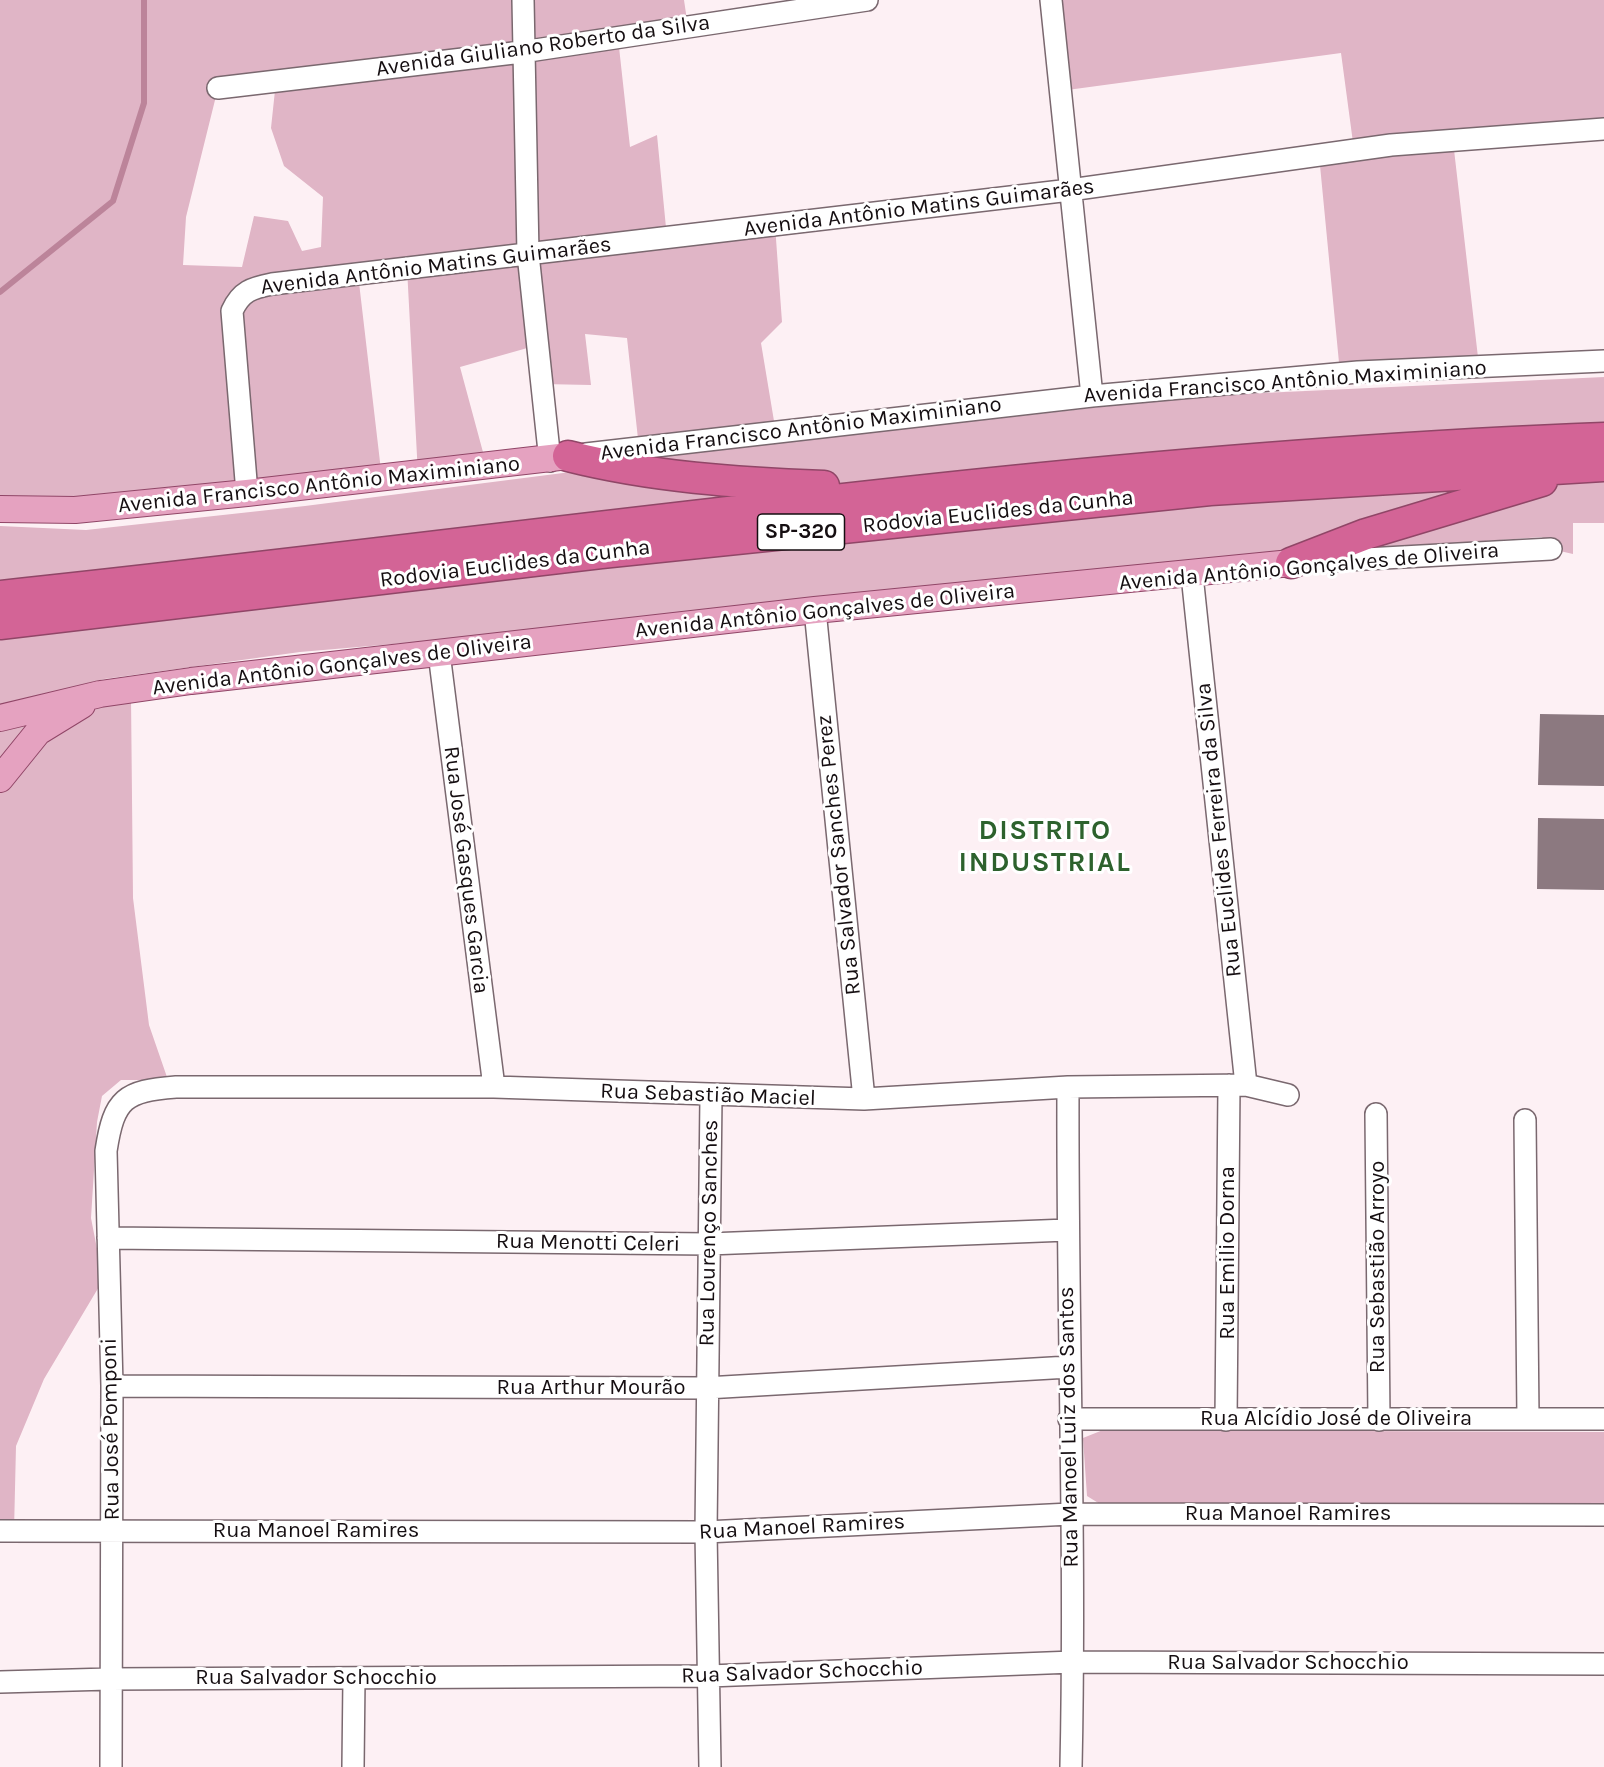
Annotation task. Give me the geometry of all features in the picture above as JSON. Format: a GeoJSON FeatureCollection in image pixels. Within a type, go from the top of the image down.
{"type":"FeatureCollection","features":[{"type":"Feature","properties":{"kind":"highway","name":"Rodovia Euclides da Cunha"},"geometry":{"type":"LineString","coordinates":[[0,596],[896,492],[1364,449],[1603,456]]}},
{"type":"Feature","properties":{"kind":"highway"},"geometry":{"type":"LineString","coordinates":[[1291,563],[1366,534],[1603,456]]}},
{"type":"Feature","properties":{"kind":"highway","name":"Rodovia Euclides da Cunha"},"geometry":{"type":"LineString","coordinates":[[0,624],[601,553],[1210,490],[1603,456]]}},
{"type":"Feature","properties":{"kind":"highway"},"geometry":{"type":"LineString","coordinates":[[559,458],[748,483],[843,486],[896,492]]}},
{"type":"Feature","properties":{"kind":"main road","name":"Avenida Francisco Antônio Maximiniano"},"geometry":{"type":"LineString","coordinates":[[0,509],[75,510],[559,458]]}},
{"type":"Feature","properties":{"kind":"main road","name":"Avenida Antônio Gonçalves de Oliveira"},"geometry":{"type":"LineString","coordinates":[[0,718],[100,694],[439,653],[815,610],[1291,563]]}},
{"type":"Feature","properties":{"kind":"main road","name":"Avenida Antônio Gonçalves de Oliveira"},"geometry":{"type":"LineString","coordinates":[[0,779],[38,732],[100,694]]}},
{"type":"Feature","properties":{"kind":"street"},"geometry":{"type":"LineString","coordinates":[[523,0],[522,52],[528,254],[559,458]]}},
{"type":"Feature","properties":{"kind":"street","name":"Avenida Giuliano Roberto da Silva"},"geometry":{"type":"LineString","coordinates":[[218,88],[522,52],[867,0]]}},
{"type":"Feature","properties":{"kind":"street"},"geometry":{"type":"LineString","coordinates":[[1051,0],[1092,396]]}},
{"type":"Feature","properties":{"kind":"street","name":"Avenida Antônio Matins Guimarães"},"geometry":{"type":"LineString","coordinates":[[247,493],[232,311],[237,299],[248,289],[272,284],[1070,190],[1391,146],[1604,129]]}},
{"type":"Feature","properties":{"kind":"street","name":"Avenida Francisco Antônio Maximiniano"},"geometry":{"type":"LineString","coordinates":[[559,458],[1092,396],[1358,372],[1604,361]]}},
{"type":"Feature","properties":{"kind":"street","name":"Avenida Antônio Gonçalves de Oliveira"},"geometry":{"type":"LineString","coordinates":[[1291,563],[1551,549]]}},
{"type":"Feature","properties":{"kind":"street","name":"Rua Euclides Ferreira da Silva"},"geometry":{"type":"LineString","coordinates":[[1192,574],[1238,1085]]}},
{"type":"Feature","properties":{"kind":"street","name":"Rua Salvador Sanches Perez"},"geometry":{"type":"LineString","coordinates":[[815,610],[864,1099]]}},
{"type":"Feature","properties":{"kind":"street","name":"Rua José Gasques Garcia"},"geometry":{"type":"LineString","coordinates":[[439,653],[494,1087]]}},
{"type":"Feature","properties":{"kind":"street","name":"Rua Sebastião Maciel"},"geometry":{"type":"LineString","coordinates":[[128,1097],[142,1090],[176,1087],[494,1087],[711,1096],[864,1099],[1068,1087],[1238,1085],[1288,1095]]}},
{"type":"Feature","properties":{"kind":"street","name":"Rua Emilio Dorna"},"geometry":{"type":"LineString","coordinates":[[1226,1420],[1238,1085]]}},
{"type":"Feature","properties":{"kind":"street","name":"Rua Manoel Luiz dos Santos"},"geometry":{"type":"LineString","coordinates":[[1068,1087],[1068,1367],[1073,1662],[1071,1767]]}},
{"type":"Feature","properties":{"kind":"street","name":"Rua Lourenço Sanches"},"geometry":{"type":"LineString","coordinates":[[710,1767],[706,1388],[711,1096]]}},
{"type":"Feature","properties":{"kind":"street","name":"Rua José Pomponi"},"geometry":{"type":"LineString","coordinates":[[111,1767],[112,1386],[106,1151],[110,1125],[117,1109],[128,1097]]}},
{"type":"Feature","properties":{"kind":"street","name":"Rua Sebastião Arroyo"},"geometry":{"type":"LineString","coordinates":[[1376,1114],[1379,1420]]}},
{"type":"Feature","properties":{"kind":"street"},"geometry":{"type":"LineString","coordinates":[[1525,1120],[1528,1418]]}},
{"type":"Feature","properties":{"kind":"street","name":"Rua Menotti Celeri"},"geometry":{"type":"LineString","coordinates":[[108,1238],[709,1244],[1067,1230]]}},
{"type":"Feature","properties":{"kind":"street","name":"Rua Arthur Mourão"},"geometry":{"type":"LineString","coordinates":[[112,1386],[706,1388],[1068,1367]]}},
{"type":"Feature","properties":{"kind":"street","name":"Rua Alcídio José de Oliveira"},"geometry":{"type":"LineString","coordinates":[[1069,1419],[1604,1419]]}},
{"type":"Feature","properties":{"kind":"street","name":"Rua Manoel Ramires"},"geometry":{"type":"LineString","coordinates":[[0,1531],[706,1532],[1070,1514],[1604,1515]]}},
{"type":"Feature","properties":{"kind":"street","name":"Rua Salvador Schocchio"},"geometry":{"type":"LineString","coordinates":[[0,1682],[110,1678],[709,1676],[1073,1662],[1604,1664]]}},
{"type":"Feature","properties":{"kind":"street"},"geometry":{"type":"LineString","coordinates":[[353,1767],[354,1678]]}},
{"type":"Feature","properties":{"kind":"shaded area"},"geometry":{"type":"Polygon","coordinates":[[[0,0],[684,0],[688,27],[618,38],[630,147],[657,135],[667,238],[775,225],[782,322],[761,343],[776,433],[639,448],[627,338],[585,334],[591,385],[542,384],[538,345],[460,367],[487,467],[418,475],[407,268],[358,274],[382,479],[0,509],[0,0]],[[276,81],[218,88],[186,217],[183,265],[242,267],[254,216],[288,221],[302,251],[321,247],[323,197],[284,166],[271,128],[276,81]]]}},
{"type":"Feature","properties":{"kind":"shaded area"},"geometry":{"type":"Polygon","coordinates":[[[1051,0],[1604,0],[1604,129],[1453,141],[1479,366],[1340,373],[1319,155],[1354,150],[1341,53],[1060,91],[1051,0]]]}},
{"type":"Feature","properties":{"kind":"shaded area"},"geometry":{"type":"Polygon","coordinates":[[[1604,377],[1604,523],[1573,523],[1573,554],[1551,549],[1542,537],[1173,563],[510,634],[300,652],[104,679],[0,705],[0,526],[86,530],[305,506],[610,467],[652,457],[1199,396],[1604,377]]]}},
{"type":"Feature","properties":{"kind":"shaded area"},"geometry":{"type":"Polygon","coordinates":[[[131,697],[133,898],[149,1025],[168,1080],[121,1080],[102,1096],[97,1122],[91,1218],[103,1280],[44,1379],[16,1446],[14,1531],[0,1531],[0,725],[131,697]]]}},
{"type":"Feature","properties":{"kind":"shaded area"},"geometry":{"type":"Polygon","coordinates":[[[1103,1430],[1604,1432],[1604,1504],[1100,1504],[1087,1496],[1083,1438],[1103,1430]]]}},
{"type":"Feature","properties":{"kind":"building"},"geometry":{"type":"Polygon","coordinates":[[[1540,714],[1604,715],[1604,786],[1538,785],[1540,714]]]}},
{"type":"Feature","properties":{"kind":"building"},"geometry":{"type":"Polygon","coordinates":[[[1538,818],[1604,819],[1604,890],[1537,889],[1538,818]]]}},
{"type":"Feature","properties":{"kind":"waterway"},"geometry":{"type":"LineString","coordinates":[[0,292],[113,201],[144,103],[144,0]]}},
{"type":"Feature","properties":{"kind":"district","name":"DISTRITO INDUSTRIAL"},"geometry":{"type":"Point","coordinates":[1045,847]}}]}
